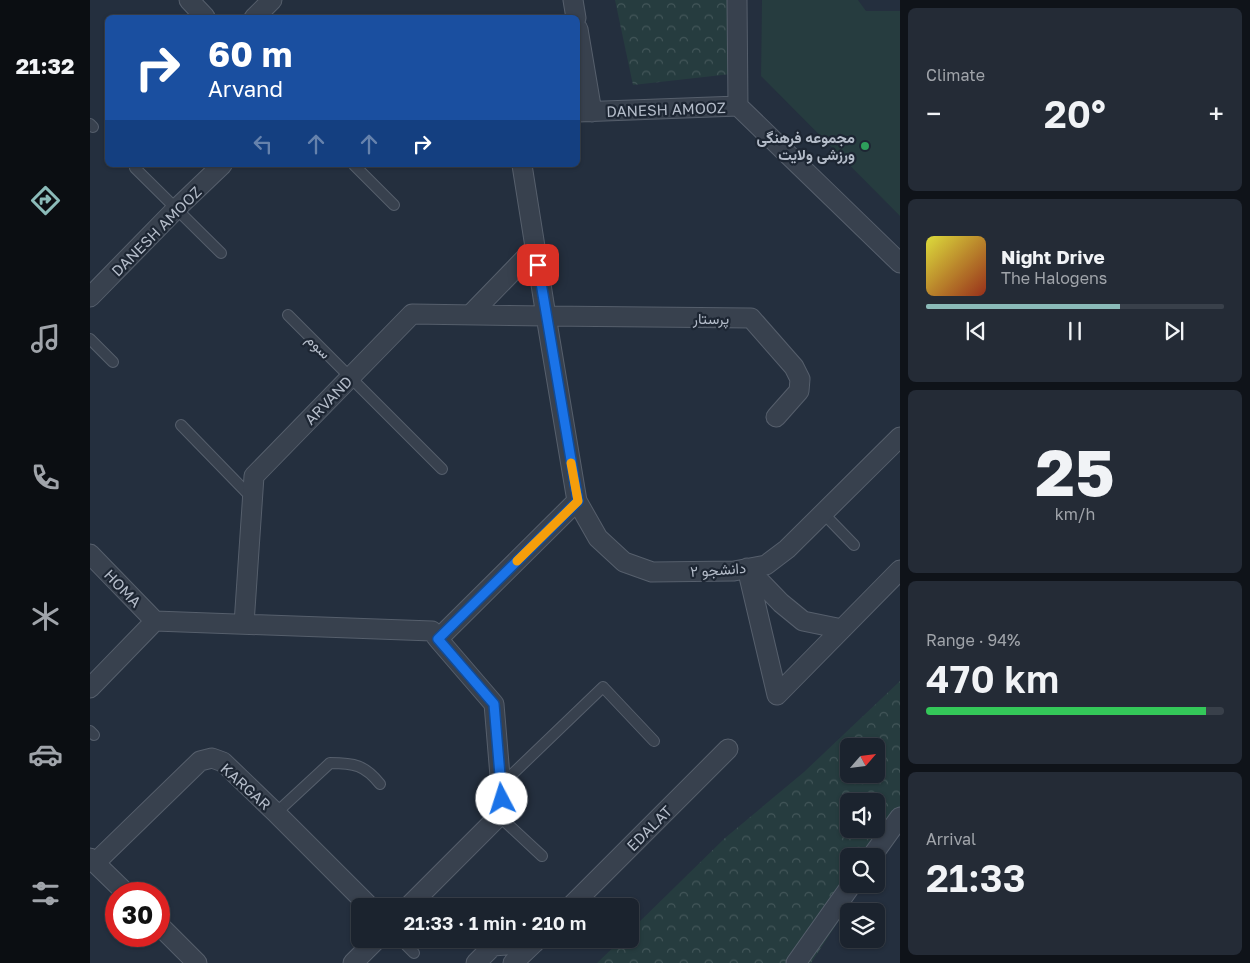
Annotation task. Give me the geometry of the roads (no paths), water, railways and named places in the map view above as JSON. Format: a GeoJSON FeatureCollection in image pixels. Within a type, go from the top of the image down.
{"type":"FeatureCollection","features":[{"type":"Feature","properties":{"kind":"street"},"geometry":{"type":"LineString","coordinates":[[189,0],[203,15]]}},
{"type":"Feature","properties":{"kind":"street"},"geometry":{"type":"LineString","coordinates":[[257,15],[272,0]]}},
{"type":"Feature","properties":{"kind":"street"},"geometry":{"type":"LineString","coordinates":[[573,0],[576,15]]}},
{"type":"Feature","properties":{"kind":"street"},"geometry":{"type":"LineString","coordinates":[[737,0],[738,106]]}},
{"type":"Feature","properties":{"kind":"street"},"geometry":{"type":"LineString","coordinates":[[580,53],[585,112]]}},
{"type":"Feature","properties":{"kind":"street","name":"DANESH AMOOZ"},"geometry":{"type":"LineString","coordinates":[[585,112],[738,106],[900,263]]}},
{"type":"Feature","properties":{"kind":"street","name":"DANESH AMOOZ"},"geometry":{"type":"LineString","coordinates":[[90,297],[220,167]]}},
{"type":"Feature","properties":{"kind":"street","name":"دانشجو ۲"},"geometry":{"type":"LineString","coordinates":[[522,167],[578,501],[598,538],[624,562],[652,572],[734,571],[766,565],[787,549],[900,437]]}},
{"type":"Feature","properties":{"kind":"street"},"geometry":{"type":"LineString","coordinates":[[470,315],[535,248]]}},
{"type":"Feature","properties":{"kind":"street","name":"ARVAND"},"geometry":{"type":"LineString","coordinates":[[244,624],[254,476],[350,377],[412,314],[546,316]]}},
{"type":"Feature","properties":{"kind":"street","name":"پرستار"},"geometry":{"type":"LineString","coordinates":[[546,316],[750,318],[794,367],[800,379],[798,391],[776,417]]}},
{"type":"Feature","properties":{"kind":"street"},"geometry":{"type":"LineString","coordinates":[[438,639],[578,501]]}},
{"type":"Feature","properties":{"kind":"street","name":"HOMA"},"geometry":{"type":"LineString","coordinates":[[90,554],[155,621]]}},
{"type":"Feature","properties":{"kind":"street"},"geometry":{"type":"LineString","coordinates":[[748,568],[781,603],[803,621],[842,629]]}},
{"type":"Feature","properties":{"kind":"street"},"geometry":{"type":"LineString","coordinates":[[748,568],[777,695],[900,570]]}},
{"type":"Feature","properties":{"kind":"street"},"geometry":{"type":"LineString","coordinates":[[90,688],[155,621],[432,631],[494,704],[503,812],[417,898]]}},
{"type":"Feature","properties":{"kind":"street","name":"EDALAT"},"geometry":{"type":"LineString","coordinates":[[578,898],[728,749]]}},
{"type":"Feature","properties":{"kind":"street","name":"KARGAR"},"geometry":{"type":"LineString","coordinates":[[92,863],[200,762],[212,758],[223,762],[361,898]]}},
{"type":"Feature","properties":{"kind":"street"},"geometry":{"type":"LineString","coordinates":[[878,848],[900,817]]}},
{"type":"Feature","properties":{"kind":"street"},"geometry":{"type":"LineString","coordinates":[[92,863],[113,882]]}},
{"type":"Feature","properties":{"kind":"street"},"geometry":{"type":"LineString","coordinates":[[796,963],[846,893]]}},
{"type":"Feature","properties":{"kind":"street"},"geometry":{"type":"LineString","coordinates":[[170,936],[197,963]]}},
{"type":"Feature","properties":{"kind":"street"},"geometry":{"type":"LineString","coordinates":[[353,963],[368,948]]}},
{"type":"Feature","properties":{"kind":"street"},"geometry":{"type":"LineString","coordinates":[[476,963],[491,948]]}},
{"type":"Feature","properties":{"kind":"street"},"geometry":{"type":"LineString","coordinates":[[513,963],[529,948]]}},
{"type":"Feature","properties":{"kind":"lane"},"geometry":{"type":"LineString","coordinates":[[356,167],[394,205]]}},
{"type":"Feature","properties":{"kind":"lane"},"geometry":{"type":"LineString","coordinates":[[135,168],[221,253]]}},
{"type":"Feature","properties":{"kind":"lane","name":"سوم"},"geometry":{"type":"LineString","coordinates":[[288,315],[442,469]]}},
{"type":"Feature","properties":{"kind":"lane"},"geometry":{"type":"LineString","coordinates":[[90,339],[113,362]]}},
{"type":"Feature","properties":{"kind":"lane"},"geometry":{"type":"LineString","coordinates":[[181,425],[252,498]]}},
{"type":"Feature","properties":{"kind":"lane"},"geometry":{"type":"LineString","coordinates":[[823,513],[854,545]]}},
{"type":"Feature","properties":{"kind":"lane"},"geometry":{"type":"LineString","coordinates":[[501,786],[603,687],[654,741]]}},
{"type":"Feature","properties":{"kind":"lane"},"geometry":{"type":"LineString","coordinates":[[276,813],[330,763],[347,763],[360,767],[372,774],[380,784]]}},
{"type":"Feature","properties":{"kind":"lane"},"geometry":{"type":"LineString","coordinates":[[498,816],[542,856]]}},
{"type":"Feature","properties":{"kind":"lane"},"geometry":{"type":"LineString","coordinates":[[409,948],[414,953]]}},
{"type":"Feature","properties":{"kind":"place","name":"مجموعه فرهنگی ورزشی ولایت"},"geometry":{"type":"Point","coordinates":[865,146]}}]}
